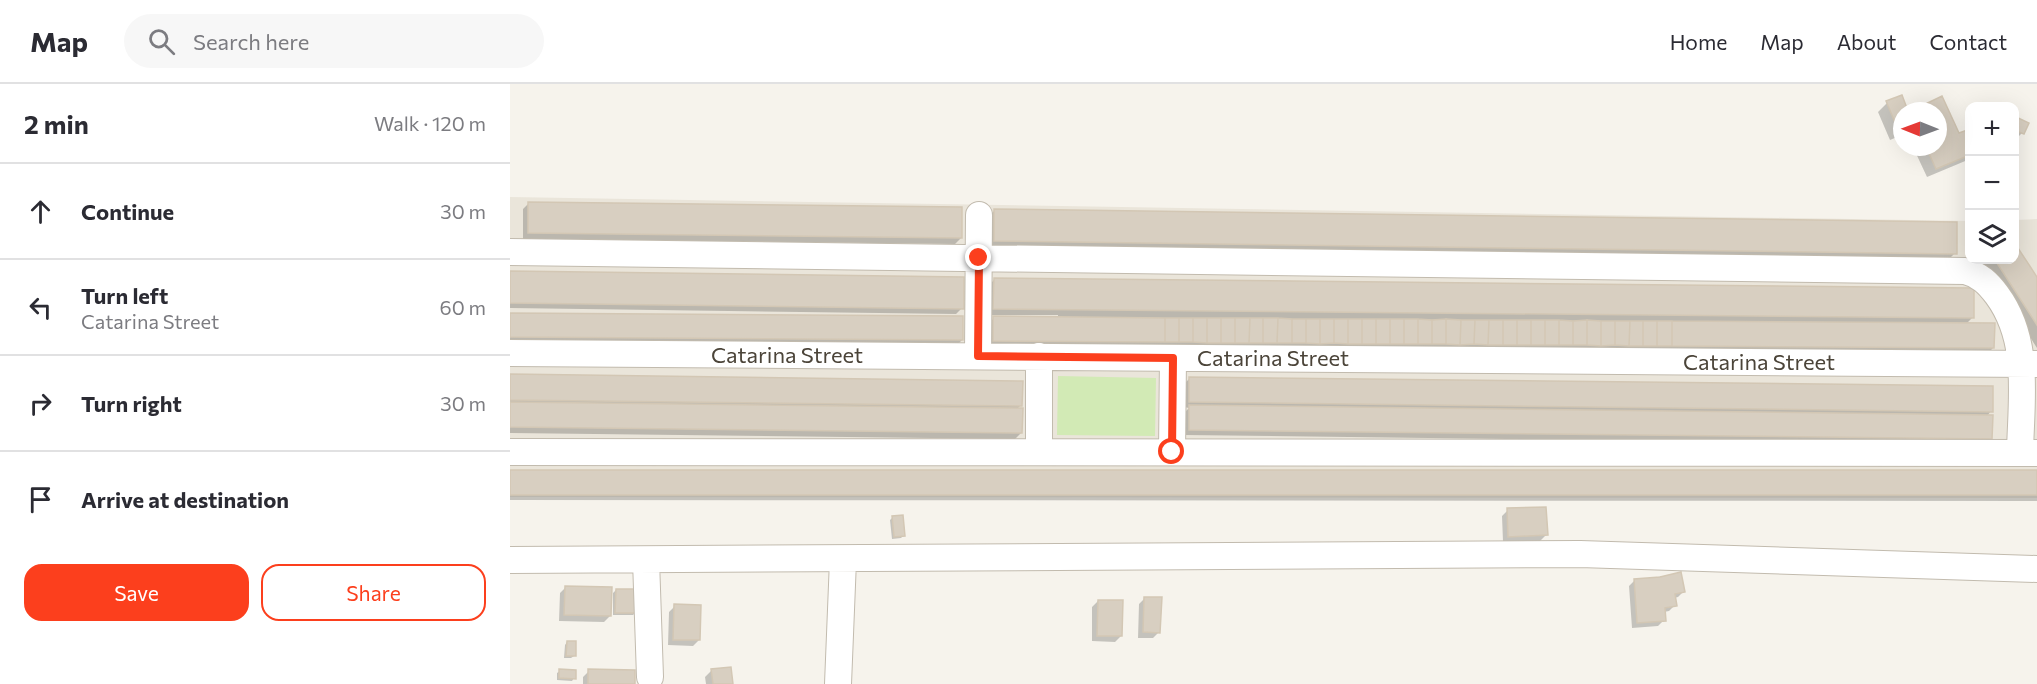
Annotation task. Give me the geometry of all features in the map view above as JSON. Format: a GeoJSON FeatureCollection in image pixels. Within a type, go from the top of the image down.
{"type":"FeatureCollection","features":[{"type":"Feature","properties":{"kind":"street"},"geometry":{"type":"LineString","coordinates":[[978,356],[979,215]]}},
{"type":"Feature","properties":{"kind":"street"},"geometry":{"type":"LineString","coordinates":[[510,252],[1965,272],[1977,275],[1988,283],[1999,298],[2010,316],[2029,364],[2029,453],[510,452]]}},
{"type":"Feature","properties":{"kind":"street","name":"Catarina Street"},"geometry":{"type":"LineString","coordinates":[[510,353],[2029,364]]}},
{"type":"Feature","properties":{"kind":"street"},"geometry":{"type":"LineString","coordinates":[[1039,357],[1039,452]]}},
{"type":"Feature","properties":{"kind":"street"},"geometry":{"type":"LineString","coordinates":[[1172,452],[1173,358]]}},
{"type":"Feature","properties":{"kind":"street"},"geometry":{"type":"LineString","coordinates":[[510,560],[843,560],[1187,555],[1580,554],[2037,569]]}},
{"type":"Feature","properties":{"kind":"street"},"geometry":{"type":"LineString","coordinates":[[646,560],[650,677]]}},
{"type":"Feature","properties":{"kind":"street"},"geometry":{"type":"LineString","coordinates":[[838,684],[843,560]]}},
{"type":"Feature","properties":{"kind":"shaded area"},"geometry":{"type":"Polygon","coordinates":[[[510,197],[1965,221],[1965,264],[2019,264],[2019,220],[2037,219],[2037,498],[510,497],[510,197]]]}},
{"type":"Feature","properties":{"kind":"green space"},"geometry":{"type":"Polygon","coordinates":[[[1058,376],[1156,378],[1155,436],[1057,435],[1058,376]]]}},
{"type":"Feature","properties":{"kind":"building"},"geometry":{"type":"Polygon","coordinates":[[[1902,95],[1905,102],[1893,102],[1893,118],[1886,101],[1902,95]]]}},
{"type":"Feature","properties":{"kind":"building"},"geometry":{"type":"Polygon","coordinates":[[[1942,96],[1945,102],[1930,102],[1942,96]]]}},
{"type":"Feature","properties":{"kind":"building"},"geometry":{"type":"Polygon","coordinates":[[[1947,107],[1959,133],[1965,131],[1965,157],[1936,169],[1930,156],[1947,156],[1947,107]]]}},
{"type":"Feature","properties":{"kind":"building"},"geometry":{"type":"Polygon","coordinates":[[[2019,118],[2029,123],[2024,134],[2019,132],[2019,118]]]}},
{"type":"Feature","properties":{"kind":"building"},"geometry":{"type":"Polygon","coordinates":[[[528,202],[962,207],[962,238],[528,233],[528,202]]]}},
{"type":"Feature","properties":{"kind":"building"},"geometry":{"type":"Polygon","coordinates":[[[994,209],[1957,222],[1957,254],[994,241],[994,209]]]}},
{"type":"Feature","properties":{"kind":"building"},"geometry":{"type":"Polygon","coordinates":[[[2019,250],[2037,277],[2037,325],[1998,264],[2019,264],[2019,250]]]}},
{"type":"Feature","properties":{"kind":"building"},"geometry":{"type":"Polygon","coordinates":[[[510,271],[964,277],[964,309],[510,303],[510,271]]]}},
{"type":"Feature","properties":{"kind":"building"},"geometry":{"type":"Polygon","coordinates":[[[994,278],[1974,288],[1974,318],[993,309],[994,278]]]}},
{"type":"Feature","properties":{"kind":"building"},"geometry":{"type":"Polygon","coordinates":[[[510,313],[963,316],[963,340],[510,337],[510,313]]]}},
{"type":"Feature","properties":{"kind":"building"},"geometry":{"type":"Polygon","coordinates":[[[993,316],[1165,318],[1165,342],[993,341],[993,316]]]}},
{"type":"Feature","properties":{"kind":"building"},"geometry":{"type":"Polygon","coordinates":[[[1165,318],[1179,318],[1179,342],[1165,342],[1165,318]]]}},
{"type":"Feature","properties":{"kind":"building"},"geometry":{"type":"Polygon","coordinates":[[[1179,318],[1193,318],[1193,342],[1179,342],[1179,318]]]}},
{"type":"Feature","properties":{"kind":"building"},"geometry":{"type":"Polygon","coordinates":[[[1193,318],[1207,318],[1207,343],[1193,342],[1193,318]]]}},
{"type":"Feature","properties":{"kind":"building"},"geometry":{"type":"Polygon","coordinates":[[[1207,318],[1221,318],[1221,343],[1207,343],[1207,318]]]}},
{"type":"Feature","properties":{"kind":"building"},"geometry":{"type":"Polygon","coordinates":[[[1221,318],[1235,318],[1235,343],[1221,343],[1221,318]]]}},
{"type":"Feature","properties":{"kind":"building"},"geometry":{"type":"Polygon","coordinates":[[[1235,318],[1250,318],[1249,343],[1235,343],[1235,318]]]}},
{"type":"Feature","properties":{"kind":"building"},"geometry":{"type":"Polygon","coordinates":[[[1250,318],[1263,318],[1263,343],[1249,343],[1250,318]]]}},
{"type":"Feature","properties":{"kind":"building"},"geometry":{"type":"Polygon","coordinates":[[[1263,318],[1278,318],[1277,343],[1263,343],[1263,318]]]}},
{"type":"Feature","properties":{"kind":"building"},"geometry":{"type":"Polygon","coordinates":[[[1278,318],[1292,319],[1292,343],[1277,343],[1278,318]]]}},
{"type":"Feature","properties":{"kind":"building"},"geometry":{"type":"Polygon","coordinates":[[[1292,319],[1306,319],[1306,343],[1292,343],[1292,319]]]}},
{"type":"Feature","properties":{"kind":"building"},"geometry":{"type":"Polygon","coordinates":[[[1306,319],[1320,319],[1320,344],[1306,343],[1306,319]]]}},
{"type":"Feature","properties":{"kind":"building"},"geometry":{"type":"Polygon","coordinates":[[[1320,319],[1334,319],[1334,343],[1320,344],[1320,319]]]}},
{"type":"Feature","properties":{"kind":"building"},"geometry":{"type":"Polygon","coordinates":[[[1334,319],[1348,319],[1348,344],[1334,343],[1334,319]]]}},
{"type":"Feature","properties":{"kind":"building"},"geometry":{"type":"Polygon","coordinates":[[[1348,319],[1362,319],[1362,344],[1348,344],[1348,319]]]}},
{"type":"Feature","properties":{"kind":"building"},"geometry":{"type":"Polygon","coordinates":[[[1362,319],[1376,319],[1376,344],[1362,344],[1362,319]]]}},
{"type":"Feature","properties":{"kind":"building"},"geometry":{"type":"Polygon","coordinates":[[[1376,319],[1390,319],[1390,344],[1376,344],[1376,319]]]}},
{"type":"Feature","properties":{"kind":"building"},"geometry":{"type":"Polygon","coordinates":[[[1390,319],[1404,319],[1404,344],[1390,344],[1390,319]]]}},
{"type":"Feature","properties":{"kind":"building"},"geometry":{"type":"Polygon","coordinates":[[[1404,319],[1418,319],[1418,344],[1404,344],[1404,319]]]}},
{"type":"Feature","properties":{"kind":"building"},"geometry":{"type":"Polygon","coordinates":[[[1418,319],[1432,320],[1432,344],[1418,344],[1418,319]]]}},
{"type":"Feature","properties":{"kind":"building"},"geometry":{"type":"Polygon","coordinates":[[[1446,319],[1446,344],[1432,344],[1432,320],[1446,319]]]}},
{"type":"Feature","properties":{"kind":"building"},"geometry":{"type":"Polygon","coordinates":[[[1446,319],[1461,320],[1460,345],[1446,344],[1446,319]]]}},
{"type":"Feature","properties":{"kind":"building"},"geometry":{"type":"Polygon","coordinates":[[[1461,320],[1475,320],[1474,344],[1460,345],[1461,320]]]}},
{"type":"Feature","properties":{"kind":"building"},"geometry":{"type":"Polygon","coordinates":[[[1475,320],[1489,320],[1488,345],[1474,344],[1475,320]]]}},
{"type":"Feature","properties":{"kind":"building"},"geometry":{"type":"Polygon","coordinates":[[[1489,320],[1503,320],[1503,345],[1488,345],[1489,320]]]}},
{"type":"Feature","properties":{"kind":"building"},"geometry":{"type":"Polygon","coordinates":[[[1503,320],[1517,320],[1517,345],[1503,345],[1503,320]]]}},
{"type":"Feature","properties":{"kind":"building"},"geometry":{"type":"Polygon","coordinates":[[[1517,320],[1531,320],[1531,345],[1517,345],[1517,320]]]}},
{"type":"Feature","properties":{"kind":"building"},"geometry":{"type":"Polygon","coordinates":[[[1531,320],[1545,320],[1545,345],[1531,345],[1531,320]]]}},
{"type":"Feature","properties":{"kind":"building"},"geometry":{"type":"Polygon","coordinates":[[[1545,320],[1559,320],[1559,345],[1545,345],[1545,320]]]}},
{"type":"Feature","properties":{"kind":"building"},"geometry":{"type":"Polygon","coordinates":[[[1559,320],[1573,321],[1573,345],[1559,345],[1559,320]]]}},
{"type":"Feature","properties":{"kind":"building"},"geometry":{"type":"Polygon","coordinates":[[[1587,320],[1587,345],[1573,345],[1573,321],[1587,320]]]}},
{"type":"Feature","properties":{"kind":"building"},"geometry":{"type":"Polygon","coordinates":[[[1587,320],[1601,321],[1601,346],[1587,345],[1587,320]]]}},
{"type":"Feature","properties":{"kind":"building"},"geometry":{"type":"Polygon","coordinates":[[[1601,321],[1615,321],[1615,345],[1601,346],[1601,321]]]}},
{"type":"Feature","properties":{"kind":"building"},"geometry":{"type":"Polygon","coordinates":[[[1615,321],[1630,321],[1629,346],[1615,345],[1615,321]]]}},
{"type":"Feature","properties":{"kind":"building"},"geometry":{"type":"Polygon","coordinates":[[[1630,321],[1643,321],[1643,346],[1629,346],[1630,321]]]}},
{"type":"Feature","properties":{"kind":"building"},"geometry":{"type":"Polygon","coordinates":[[[1643,321],[1657,321],[1657,346],[1643,346],[1643,321]]]}},
{"type":"Feature","properties":{"kind":"building"},"geometry":{"type":"Polygon","coordinates":[[[1657,321],[1672,321],[1672,346],[1657,346],[1657,321]]]}},
{"type":"Feature","properties":{"kind":"building"},"geometry":{"type":"Polygon","coordinates":[[[1672,321],[1995,323],[1994,348],[1672,346],[1672,321]]]}},
{"type":"Feature","properties":{"kind":"building"},"geometry":{"type":"Polygon","coordinates":[[[510,374],[1023,381],[1022,406],[510,400],[510,374]]]}},
{"type":"Feature","properties":{"kind":"building"},"geometry":{"type":"Polygon","coordinates":[[[1189,377],[1993,386],[1993,412],[1189,402],[1189,377]]]}},
{"type":"Feature","properties":{"kind":"building"},"geometry":{"type":"Polygon","coordinates":[[[510,402],[1023,408],[1022,433],[510,427],[510,402]]]}},
{"type":"Feature","properties":{"kind":"building"},"geometry":{"type":"Polygon","coordinates":[[[1189,405],[1993,415],[1992,439],[1189,430],[1189,405]]]}},
{"type":"Feature","properties":{"kind":"building"},"geometry":{"type":"Polygon","coordinates":[[[510,470],[2037,470],[2037,495],[510,495],[510,470]]]}},
{"type":"Feature","properties":{"kind":"building"},"geometry":{"type":"Polygon","coordinates":[[[1546,507],[1548,535],[1508,537],[1507,508],[1546,507]]]}},
{"type":"Feature","properties":{"kind":"building"},"geometry":{"type":"Polygon","coordinates":[[[903,515],[905,536],[894,537],[892,516],[903,515]]]}},
{"type":"Feature","properties":{"kind":"building"},"geometry":{"type":"Polygon","coordinates":[[[1681,572],[1685,592],[1675,594],[1677,606],[1665,608],[1666,621],[1637,623],[1634,579],[1660,577],[1681,572]]]}},
{"type":"Feature","properties":{"kind":"building"},"geometry":{"type":"Polygon","coordinates":[[[565,586],[612,587],[611,616],[564,615],[565,586]]]}},
{"type":"Feature","properties":{"kind":"building"},"geometry":{"type":"Polygon","coordinates":[[[616,589],[637,589],[637,613],[615,613],[616,589]]]}},
{"type":"Feature","properties":{"kind":"building"},"geometry":{"type":"Polygon","coordinates":[[[1144,597],[1162,597],[1160,633],[1143,632],[1144,597]]]}},
{"type":"Feature","properties":{"kind":"building"},"geometry":{"type":"Polygon","coordinates":[[[1098,600],[1123,600],[1122,636],[1097,636],[1098,600]]]}},
{"type":"Feature","properties":{"kind":"building"},"geometry":{"type":"Polygon","coordinates":[[[674,604],[701,605],[700,640],[673,640],[674,604]]]}},
{"type":"Feature","properties":{"kind":"building"},"geometry":{"type":"Polygon","coordinates":[[[567,641],[576,641],[576,656],[566,656],[567,641]]]}},
{"type":"Feature","properties":{"kind":"building"},"geometry":{"type":"Polygon","coordinates":[[[731,667],[733,684],[713,684],[711,669],[731,667]]]}},
{"type":"Feature","properties":{"kind":"building"},"geometry":{"type":"Polygon","coordinates":[[[559,669],[576,670],[576,679],[559,678],[559,669]]]}},
{"type":"Feature","properties":{"kind":"building"},"geometry":{"type":"Polygon","coordinates":[[[588,669],[635,670],[635,684],[588,684],[588,669]]]}},
{"type":"Feature","properties":{"kind":"route"},"geometry":{"type":"LineString","coordinates":[[979,258],[978,356],[1173,358],[1172,452]]}}]}
